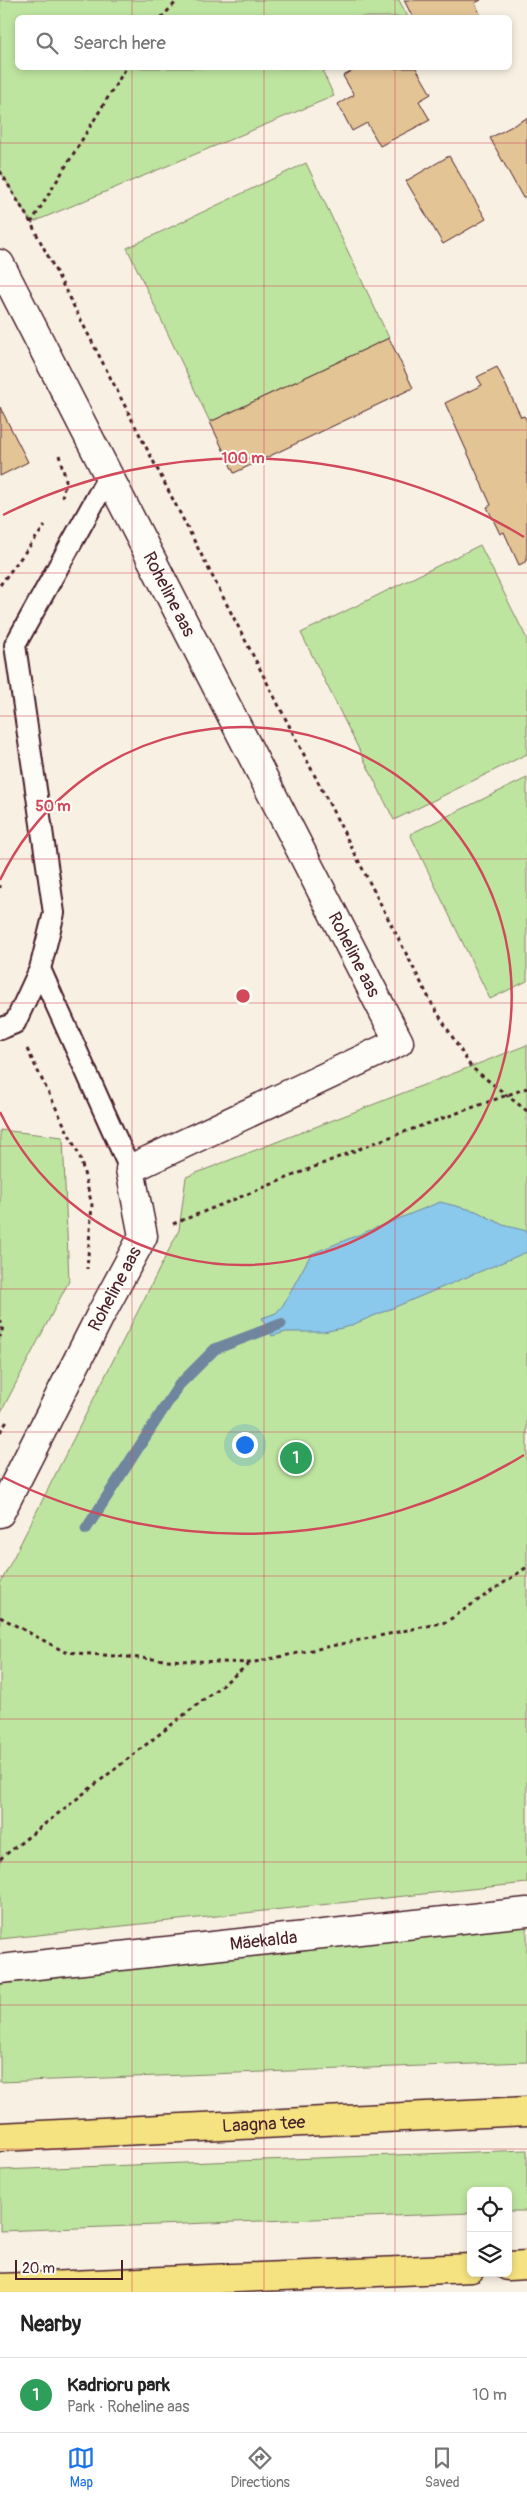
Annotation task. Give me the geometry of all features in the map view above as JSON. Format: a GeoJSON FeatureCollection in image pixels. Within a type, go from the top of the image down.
{"type":"FeatureCollection","features":[{"type":"Feature","properties":{"kind":"main road","name":"Laagna tee"},"geometry":{"type":"LineString","coordinates":[[0,2136],[527,2110]]}},
{"type":"Feature","properties":{"kind":"main road"},"geometry":{"type":"LineString","coordinates":[[512,2266],[527,2265]]}},
{"type":"Feature","properties":{"kind":"main road"},"geometry":{"type":"LineString","coordinates":[[0,2288],[467,2268]]}},
{"type":"Feature","properties":{"kind":"street","name":"Roheline aas"},"geometry":{"type":"LineString","coordinates":[[0,264],[399,1042],[130,1169],[143,1236],[101,1314],[0,1513]]}},
{"type":"Feature","properties":{"kind":"street","name":"Mäekalda"},"geometry":{"type":"LineString","coordinates":[[0,1969],[527,1912]]}},
{"type":"Feature","properties":{"kind":"lane"},"geometry":{"type":"LineString","coordinates":[[8,1026],[40,969],[54,913],[14,645],[108,477]]}},
{"type":"Feature","properties":{"kind":"lane"},"geometry":{"type":"LineString","coordinates":[[40,969],[130,1169]]}},
{"type":"Feature","properties":{"kind":"path"},"geometry":{"type":"LineString","coordinates":[[164,15],[178,0]]}},
{"type":"Feature","properties":{"kind":"path"},"geometry":{"type":"LineString","coordinates":[[31,223],[125,70]]}},
{"type":"Feature","properties":{"kind":"path"},"geometry":{"type":"LineString","coordinates":[[0,171],[31,223],[432,1004],[471,1067],[527,1110]]}},
{"type":"Feature","properties":{"kind":"path"},"geometry":{"type":"LineString","coordinates":[[58,452],[66,480],[60,505]]}},
{"type":"Feature","properties":{"kind":"path"},"geometry":{"type":"LineString","coordinates":[[0,585],[46,525]]}},
{"type":"Feature","properties":{"kind":"path"},"geometry":{"type":"LineString","coordinates":[[8,1026],[80,1156],[92,1205],[87,1272]]}},
{"type":"Feature","properties":{"kind":"path"},"geometry":{"type":"LineString","coordinates":[[143,1236],[379,1141],[527,1088]]}},
{"type":"Feature","properties":{"kind":"path"},"geometry":{"type":"LineString","coordinates":[[0,1320],[3,1327],[0,1337]]}},
{"type":"Feature","properties":{"kind":"path"},"geometry":{"type":"LineString","coordinates":[[0,1432],[10,1418]]}},
{"type":"Feature","properties":{"kind":"path"},"geometry":{"type":"LineString","coordinates":[[0,1617],[65,1652],[165,1660],[250,1663],[446,1622],[527,1566]]}},
{"type":"Feature","properties":{"kind":"path"},"geometry":{"type":"LineString","coordinates":[[0,1859],[250,1663]]}},
{"type":"Feature","properties":{"kind":"green space"},"geometry":{"type":"Polygon","coordinates":[[[0,0],[399,0],[407,15],[15,15],[15,70],[327,70],[323,72],[334,96],[31,223],[0,171],[0,0]]]}},
{"type":"Feature","properties":{"kind":"green space"},"geometry":{"type":"Polygon","coordinates":[[[306,163],[389,338],[210,422],[127,248],[306,163]]]}},
{"type":"Feature","properties":{"kind":"green space"},"geometry":{"type":"Polygon","coordinates":[[[480,545],[527,639],[527,754],[394,820],[301,633],[480,545]]]}},
{"type":"Feature","properties":{"kind":"green space"},"geometry":{"type":"Polygon","coordinates":[[[527,778],[527,981],[490,999],[410,834],[527,778]]]}},
{"type":"Feature","properties":{"kind":"green space"},"geometry":{"type":"Polygon","coordinates":[[[527,1045],[527,1883],[0,1939],[0,1584],[179,1230],[186,1177],[527,1045]]]}},
{"type":"Feature","properties":{"kind":"green space"},"geometry":{"type":"Polygon","coordinates":[[[0,1130],[63,1137],[69,1281],[0,1414],[0,1130]]]}},
{"type":"Feature","properties":{"kind":"green space"},"geometry":{"type":"Polygon","coordinates":[[[527,1926],[527,2062],[0,2082],[0,1984],[527,1926]]]}},
{"type":"Feature","properties":{"kind":"green space"},"geometry":{"type":"Polygon","coordinates":[[[527,2150],[527,2211],[512,2211],[512,2187],[467,2187],[467,2213],[0,2231],[0,2170],[527,2150]]]}},
{"type":"Feature","properties":{"kind":"water"},"geometry":{"type":"Polygon","coordinates":[[[440,1202],[476,1211],[503,1225],[527,1231],[527,1252],[347,1327],[323,1332],[286,1332],[272,1336],[262,1318],[276,1313],[283,1305],[311,1254],[440,1202]]]}},
{"type":"Feature","properties":{"kind":"building"},"geometry":{"type":"Polygon","coordinates":[[[404,0],[481,0],[475,3],[481,15],[412,15],[404,0]]]}},
{"type":"Feature","properties":{"kind":"building"},"geometry":{"type":"Polygon","coordinates":[[[354,70],[417,70],[431,94],[419,101],[430,120],[380,146],[367,123],[352,131],[338,104],[354,95],[343,76],[354,70]]]}},
{"type":"Feature","properties":{"kind":"building"},"geometry":{"type":"Polygon","coordinates":[[[527,118],[527,196],[523,198],[490,138],[527,118]]]}},
{"type":"Feature","properties":{"kind":"building"},"geometry":{"type":"Polygon","coordinates":[[[449,156],[486,219],[443,244],[406,181],[449,156]]]}},
{"type":"Feature","properties":{"kind":"building"},"geometry":{"type":"Polygon","coordinates":[[[389,338],[413,388],[234,473],[210,422],[389,338]]]}},
{"type":"Feature","properties":{"kind":"building"},"geometry":{"type":"Polygon","coordinates":[[[497,367],[521,417],[524,416],[527,421],[527,561],[519,565],[504,532],[500,534],[487,507],[491,505],[445,403],[482,385],[477,377],[497,367]]]}},
{"type":"Feature","properties":{"kind":"building"},"geometry":{"type":"Polygon","coordinates":[[[0,407],[28,462],[0,476],[0,407]]]}},
{"type":"Feature","properties":{"kind":"waterway"},"geometry":{"type":"LineString","coordinates":[[86,1529],[179,1385],[215,1349],[281,1324]]}},
{"type":"Feature","properties":{"kind":"place","name":"Kadrioru park"},"geometry":{"type":"Point","coordinates":[296,1458]}}]}
